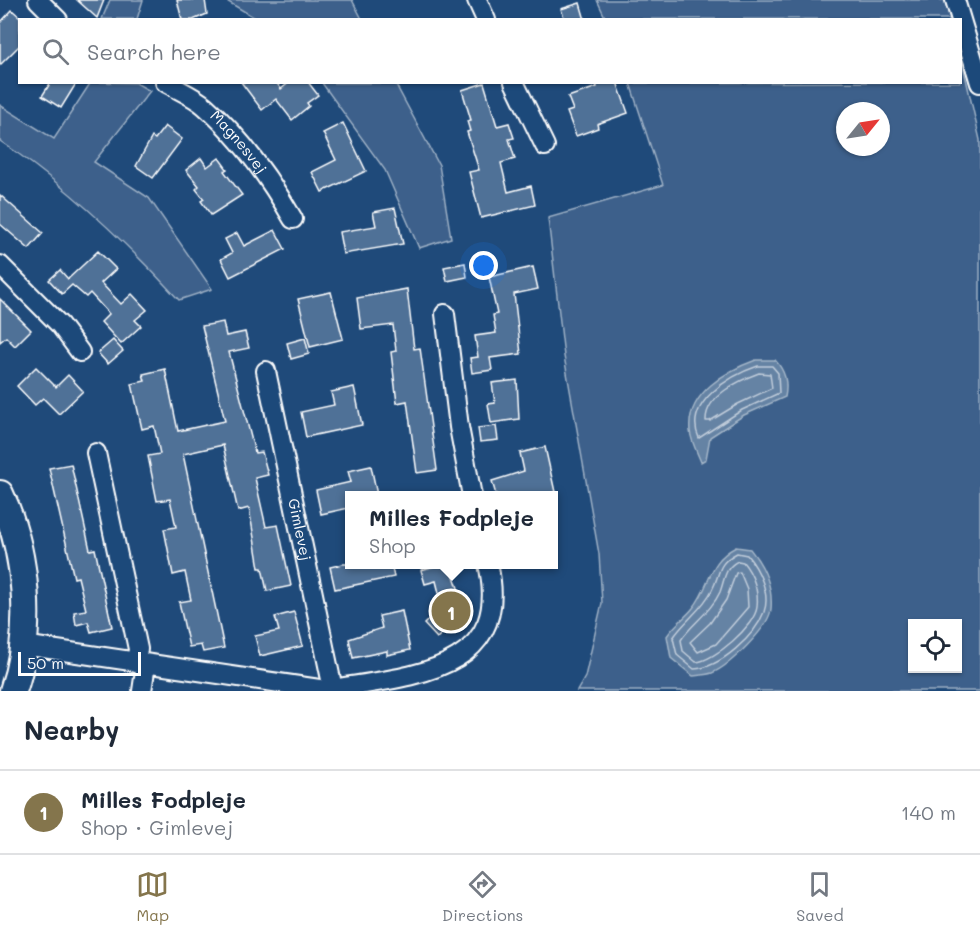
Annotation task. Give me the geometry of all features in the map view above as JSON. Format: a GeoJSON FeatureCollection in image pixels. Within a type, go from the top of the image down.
{"type":"FeatureCollection","features":[{"type":"Feature","properties":{"kind":"street"},"geometry":{"type":"LineString","coordinates":[[38,0],[56,18]]}},
{"type":"Feature","properties":{"kind":"street"},"geometry":{"type":"LineString","coordinates":[[477,0],[485,18]]}},
{"type":"Feature","properties":{"kind":"street"},"geometry":{"type":"LineString","coordinates":[[955,0],[960,18]]}},
{"type":"Feature","properties":{"kind":"street"},"geometry":{"type":"LineString","coordinates":[[962,23],[980,83]]}},
{"type":"Feature","properties":{"kind":"street","name":"Magnesvej"},"geometry":{"type":"LineString","coordinates":[[168,84],[203,104],[229,131],[276,191],[293,219]]}},
{"type":"Feature","properties":{"kind":"street"},"geometry":{"type":"LineString","coordinates":[[515,84],[545,146]]}},
{"type":"Feature","properties":{"kind":"street"},"geometry":{"type":"LineString","coordinates":[[0,265],[60,325],[80,352]]}},
{"type":"Feature","properties":{"kind":"street"},"geometry":{"type":"LineString","coordinates":[[445,314],[459,427],[471,491]]}},
{"type":"Feature","properties":{"kind":"street","name":"Gimlevej"},"geometry":{"type":"LineString","coordinates":[[266,371],[333,690]]}},
{"type":"Feature","properties":{"kind":"street"},"geometry":{"type":"LineString","coordinates":[[96,453],[141,664],[142,691]]}},
{"type":"Feature","properties":{"kind":"street"},"geometry":{"type":"LineString","coordinates":[[0,494],[14,534],[21,568],[25,620],[23,645],[14,691]]}},
{"type":"Feature","properties":{"kind":"street"},"geometry":{"type":"LineString","coordinates":[[23,645],[299,688],[333,690],[434,668],[455,661],[469,651],[481,638],[492,613],[494,588],[489,569]]}},
{"type":"Feature","properties":{"kind":"shaded area"},"geometry":{"type":"Polygon","coordinates":[[[110,0],[143,0],[137,18],[102,18],[110,0]]]}},
{"type":"Feature","properties":{"kind":"shaded area"},"geometry":{"type":"Polygon","coordinates":[[[225,0],[352,0],[361,18],[255,18],[225,0]]]}},
{"type":"Feature","properties":{"kind":"shaded area"},"geometry":{"type":"Polygon","coordinates":[[[597,0],[945,0],[950,18],[606,18],[597,0]]]}},
{"type":"Feature","properties":{"kind":"shaded area"},"geometry":{"type":"Polygon","coordinates":[[[962,61],[980,140],[980,691],[577,691],[585,677],[602,603],[599,554],[564,356],[548,218],[663,185],[630,84],[962,84],[962,61]]]}},
{"type":"Feature","properties":{"kind":"shaded area"},"geometry":{"type":"Polygon","coordinates":[[[90,84],[138,84],[150,91],[94,162],[149,198],[212,289],[179,300],[138,257],[72,195],[0,141],[0,105],[54,139],[90,84]]]}},
{"type":"Feature","properties":{"kind":"shaded area"},"geometry":{"type":"Polygon","coordinates":[[[323,84],[396,84],[439,165],[451,238],[419,248],[385,170],[323,84]]]}},
{"type":"Feature","properties":{"kind":"water"},"geometry":{"type":"Polygon","coordinates":[[[756,360],[775,360],[785,377],[785,397],[744,415],[710,437],[706,459],[701,462],[690,431],[695,405],[711,385],[733,370],[756,360]]]}},
{"type":"Feature","properties":{"kind":"water"},"geometry":{"type":"Polygon","coordinates":[[[736,547],[750,549],[763,569],[771,592],[769,617],[756,636],[728,663],[712,673],[693,676],[671,658],[667,636],[693,608],[720,559],[736,547]]]}},
{"type":"Feature","properties":{"kind":"building"},"geometry":{"type":"Polygon","coordinates":[[[77,0],[104,0],[97,18],[77,0]]]}},
{"type":"Feature","properties":{"kind":"building"},"geometry":{"type":"Polygon","coordinates":[[[177,0],[205,0],[207,14],[198,18],[182,18],[177,0]]]}},
{"type":"Feature","properties":{"kind":"building"},"geometry":{"type":"Polygon","coordinates":[[[580,3],[584,18],[564,18],[561,9],[580,3]]]}},
{"type":"Feature","properties":{"kind":"building"},"geometry":{"type":"Polygon","coordinates":[[[12,10],[20,17],[18,18],[18,47],[0,65],[0,23],[12,10]]]}},
{"type":"Feature","properties":{"kind":"building"},"geometry":{"type":"Polygon","coordinates":[[[50,84],[76,84],[61,108],[42,96],[50,84]]]}},
{"type":"Feature","properties":{"kind":"building"},"geometry":{"type":"Polygon","coordinates":[[[242,84],[277,84],[281,89],[287,84],[310,84],[318,95],[307,103],[309,106],[292,120],[276,99],[262,110],[242,84]]]}},
{"type":"Feature","properties":{"kind":"building"},"geometry":{"type":"Polygon","coordinates":[[[484,84],[497,126],[509,123],[514,138],[509,139],[515,159],[501,163],[508,192],[531,186],[535,205],[481,218],[469,172],[479,170],[467,132],[470,131],[467,121],[471,120],[462,90],[484,84]]]}},
{"type":"Feature","properties":{"kind":"building"},"geometry":{"type":"Polygon","coordinates":[[[596,84],[618,84],[628,113],[597,124],[598,128],[576,136],[567,112],[573,110],[568,97],[597,87],[596,84]]]}},
{"type":"Feature","properties":{"kind":"building"},"geometry":{"type":"Polygon","coordinates":[[[343,123],[366,171],[322,192],[312,172],[336,160],[323,133],[343,123]]]}},
{"type":"Feature","properties":{"kind":"building"},"geometry":{"type":"Polygon","coordinates":[[[165,126],[182,139],[153,178],[136,166],[152,137],[155,139],[165,126]]]}},
{"type":"Feature","properties":{"kind":"building"},"geometry":{"type":"Polygon","coordinates":[[[201,158],[207,167],[219,158],[227,169],[224,171],[242,195],[211,215],[201,201],[204,199],[196,189],[199,186],[186,170],[201,158]]]}},
{"type":"Feature","properties":{"kind":"building"},"geometry":{"type":"Polygon","coordinates":[[[0,195],[43,233],[29,249],[0,224],[0,195]]]}},
{"type":"Feature","properties":{"kind":"building"},"geometry":{"type":"Polygon","coordinates":[[[395,208],[403,244],[343,254],[339,232],[376,226],[373,212],[395,208]]]}},
{"type":"Feature","properties":{"kind":"building"},"geometry":{"type":"Polygon","coordinates":[[[275,230],[285,249],[230,277],[221,259],[232,253],[225,239],[237,233],[244,246],[275,230]]]}},
{"type":"Feature","properties":{"kind":"building"},"geometry":{"type":"Polygon","coordinates":[[[98,251],[116,269],[101,283],[121,304],[132,294],[147,310],[135,320],[141,326],[121,344],[101,322],[109,314],[90,293],[86,297],[72,285],[62,294],[49,280],[60,270],[68,279],[98,251]]]}},
{"type":"Feature","properties":{"kind":"building"},"geometry":{"type":"Polygon","coordinates":[[[465,263],[467,277],[447,281],[444,267],[465,263]]]}},
{"type":"Feature","properties":{"kind":"building"},"geometry":{"type":"Polygon","coordinates":[[[533,267],[538,289],[514,294],[521,354],[490,358],[492,370],[472,373],[470,358],[478,357],[475,336],[496,333],[493,315],[497,314],[489,277],[533,267]]]}},
{"type":"Feature","properties":{"kind":"building"},"geometry":{"type":"Polygon","coordinates":[[[407,289],[414,349],[420,348],[437,470],[417,473],[407,401],[397,403],[391,352],[396,351],[393,325],[361,329],[357,298],[407,289]]]}},
{"type":"Feature","properties":{"kind":"building"},"geometry":{"type":"Polygon","coordinates":[[[331,292],[343,339],[310,347],[298,299],[331,292]]]}},
{"type":"Feature","properties":{"kind":"building"},"geometry":{"type":"Polygon","coordinates":[[[0,299],[31,330],[15,346],[6,337],[0,342],[0,299]]]}},
{"type":"Feature","properties":{"kind":"building"},"geometry":{"type":"Polygon","coordinates":[[[223,322],[226,336],[245,332],[249,348],[229,352],[255,453],[262,452],[268,475],[255,478],[266,527],[278,525],[291,586],[267,591],[262,568],[259,568],[249,508],[238,511],[223,445],[183,454],[224,648],[203,652],[201,645],[189,647],[179,602],[191,600],[185,572],[173,575],[164,529],[176,527],[170,499],[157,501],[148,456],[160,454],[154,426],[142,429],[132,384],[145,381],[143,374],[165,369],[178,431],[225,421],[202,326],[223,322]]]}},
{"type":"Feature","properties":{"kind":"building"},"geometry":{"type":"Polygon","coordinates":[[[305,338],[309,354],[291,359],[287,343],[305,338]]]}},
{"type":"Feature","properties":{"kind":"building"},"geometry":{"type":"Polygon","coordinates":[[[113,340],[123,351],[108,364],[98,353],[113,340]]]}},
{"type":"Feature","properties":{"kind":"building"},"geometry":{"type":"Polygon","coordinates":[[[36,367],[56,387],[68,375],[83,391],[59,414],[43,398],[35,405],[17,386],[36,367]]]}},
{"type":"Feature","properties":{"kind":"building"},"geometry":{"type":"Polygon","coordinates":[[[517,380],[519,419],[491,423],[488,404],[495,403],[492,383],[517,380]]]}},
{"type":"Feature","properties":{"kind":"building"},"geometry":{"type":"Polygon","coordinates":[[[354,387],[362,425],[306,437],[301,412],[334,405],[331,392],[354,387]]]}},
{"type":"Feature","properties":{"kind":"building"},"geometry":{"type":"Polygon","coordinates":[[[496,426],[498,440],[480,442],[478,428],[496,426]]]}},
{"type":"Feature","properties":{"kind":"building"},"geometry":{"type":"Polygon","coordinates":[[[545,447],[555,491],[495,491],[492,481],[524,471],[520,453],[545,447]]]}},
{"type":"Feature","properties":{"kind":"building"},"geometry":{"type":"Polygon","coordinates":[[[71,464],[90,550],[95,549],[112,627],[91,632],[88,622],[76,625],[74,612],[86,610],[78,577],[74,578],[49,468],[71,464]]]}},
{"type":"Feature","properties":{"kind":"building"},"geometry":{"type":"Polygon","coordinates":[[[371,466],[376,491],[345,491],[345,509],[321,514],[316,490],[351,482],[348,471],[371,466]]]}},
{"type":"Feature","properties":{"kind":"building"},"geometry":{"type":"Polygon","coordinates":[[[345,564],[345,569],[392,569],[394,577],[335,589],[330,567],[345,564]]]}},
{"type":"Feature","properties":{"kind":"building"},"geometry":{"type":"Polygon","coordinates":[[[452,569],[463,603],[455,622],[437,638],[424,624],[438,610],[441,601],[436,581],[425,584],[421,570],[452,569]]]}},
{"type":"Feature","properties":{"kind":"building"},"geometry":{"type":"Polygon","coordinates":[[[402,611],[410,650],[387,655],[387,651],[353,658],[349,639],[382,628],[379,616],[402,611]]]}},
{"type":"Feature","properties":{"kind":"building"},"geometry":{"type":"Polygon","coordinates":[[[294,612],[303,646],[260,656],[255,636],[279,631],[275,617],[294,612]]]}},
{"type":"Feature","properties":{"kind":"place","name":"Milles Fodpleje"},"geometry":{"type":"Point","coordinates":[451,611]}}]}
